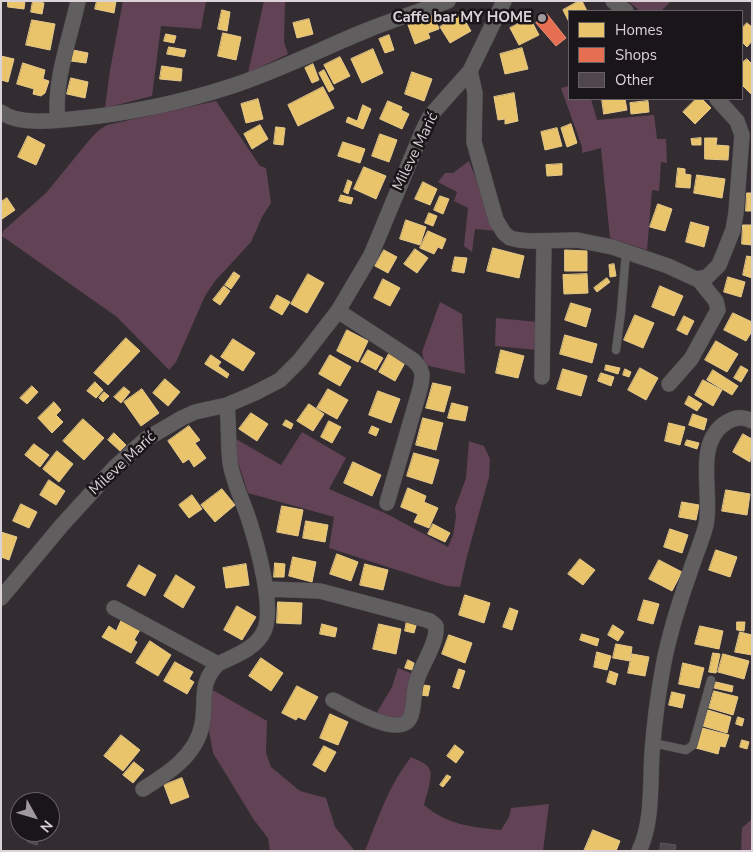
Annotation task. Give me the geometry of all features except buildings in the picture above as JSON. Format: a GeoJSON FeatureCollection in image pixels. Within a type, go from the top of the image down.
{"type":"FeatureCollection","features":[{"type":"Feature","properties":{"kind":"street"},"geometry":{"type":"LineString","coordinates":[[58,120],[56,106],[58,88],[78,1]]}},
{"type":"Feature","properties":{"kind":"street"},"geometry":{"type":"LineString","coordinates":[[3,115],[40,121],[58,120],[93,117],[182,100],[233,86],[367,30],[448,1]]}},
{"type":"Feature","properties":{"kind":"street","name":"Mileve Marić"},"geometry":{"type":"LineString","coordinates":[[1,598],[62,525],[115,467],[146,439],[196,412],[228,406],[255,393],[280,380],[300,360],[338,310],[371,256],[422,130],[430,116],[470,71],[504,1]]}},
{"type":"Feature","properties":{"kind":"street"},"geometry":{"type":"LineString","coordinates":[[612,1],[625,10]]}},
{"type":"Feature","properties":{"kind":"street"},"geometry":{"type":"LineString","coordinates":[[470,71],[475,93],[474,142],[496,220],[504,233],[510,238],[530,241],[577,240],[612,247],[668,266],[696,279],[707,277],[719,265],[733,230],[742,144],[746,128],[718,100]]}},
{"type":"Feature","properties":{"kind":"street"},"geometry":{"type":"LineString","coordinates":[[542,377],[544,241]]}},
{"type":"Feature","properties":{"kind":"street"},"geometry":{"type":"LineString","coordinates":[[669,384],[691,359],[718,310],[716,301],[698,279]]}},
{"type":"Feature","properties":{"kind":"street"},"geometry":{"type":"LineString","coordinates":[[338,310],[413,360],[420,366],[422,372],[420,390],[387,503]]}},
{"type":"Feature","properties":{"kind":"street"},"geometry":{"type":"LineString","coordinates":[[143,789],[171,772],[194,745],[202,728],[203,693],[207,677],[218,664],[247,649],[263,634],[268,618],[266,589],[256,542],[230,462],[228,406]]}},
{"type":"Feature","properties":{"kind":"street"},"geometry":{"type":"LineString","coordinates":[[639,851],[644,840],[649,808],[653,743],[669,638],[707,518],[706,464],[711,439],[719,428],[729,420],[737,417],[752,420]]}},
{"type":"Feature","properties":{"kind":"street"},"geometry":{"type":"LineString","coordinates":[[266,589],[320,591],[399,612],[430,622],[436,626],[435,637],[416,680],[410,718],[405,723],[398,726],[386,725],[334,700]]}},
{"type":"Feature","properties":{"kind":"street"},"geometry":{"type":"LineString","coordinates":[[114,608],[218,664]]}},
{"type":"Feature","properties":{"kind":"lane"},"geometry":{"type":"LineString","coordinates":[[616,350],[626,252]]}},
{"type":"Feature","properties":{"kind":"lane"},"geometry":{"type":"LineString","coordinates":[[653,743],[686,750],[690,749],[693,745],[711,680]]}},
{"type":"Feature","properties":{"kind":"shaded area"},"geometry":{"type":"Polygon","coordinates":[[[123,1],[206,1],[201,29],[161,26],[152,96],[105,108],[110,70],[123,1]]]}},
{"type":"Feature","properties":{"kind":"shaded area"},"geometry":{"type":"Polygon","coordinates":[[[264,1],[285,1],[284,42],[288,54],[248,73],[264,1]]]}},
{"type":"Feature","properties":{"kind":"shaded area"},"geometry":{"type":"Polygon","coordinates":[[[628,1],[671,1],[662,10],[639,10],[628,1]]]}},
{"type":"Feature","properties":{"kind":"shaded area"},"geometry":{"type":"Polygon","coordinates":[[[568,86],[568,100],[591,100],[597,120],[654,115],[657,139],[666,139],[667,163],[661,162],[659,191],[652,190],[647,250],[610,238],[601,148],[582,153],[582,147],[561,88],[568,86]]]}},
{"type":"Feature","properties":{"kind":"shaded area"},"geometry":{"type":"Polygon","coordinates":[[[216,101],[260,166],[266,168],[271,203],[262,217],[251,242],[215,281],[205,296],[176,362],[169,370],[117,317],[2,236],[3,231],[46,193],[99,130],[107,125],[216,101]]]}},
{"type":"Feature","properties":{"kind":"shaded area"},"geometry":{"type":"Polygon","coordinates":[[[469,161],[497,231],[475,229],[472,252],[464,246],[468,208],[454,201],[457,192],[438,182],[445,173],[453,173],[469,161]]]}},
{"type":"Feature","properties":{"kind":"shaded area"},"geometry":{"type":"Polygon","coordinates":[[[440,302],[462,314],[465,374],[425,365],[422,352],[440,302]]]}},
{"type":"Feature","properties":{"kind":"shaded area"},"geometry":{"type":"Polygon","coordinates":[[[496,318],[538,322],[537,350],[495,346],[496,318]]]}},
{"type":"Feature","properties":{"kind":"shaded area"},"geometry":{"type":"Polygon","coordinates":[[[302,432],[346,458],[329,489],[387,514],[448,547],[453,535],[456,517],[455,508],[466,478],[469,441],[484,446],[490,459],[489,477],[460,587],[447,586],[329,548],[334,517],[248,493],[237,459],[236,439],[281,465],[302,432]]]}},
{"type":"Feature","properties":{"kind":"shaded area"},"geometry":{"type":"Polygon","coordinates":[[[398,668],[413,674],[405,714],[396,719],[376,714],[392,687],[398,668]]]}},
{"type":"Feature","properties":{"kind":"shaded area"},"geometry":{"type":"Polygon","coordinates":[[[211,689],[267,721],[266,753],[271,767],[300,791],[326,798],[335,827],[355,851],[270,851],[268,838],[254,820],[213,753],[209,731],[211,689]]]}},
{"type":"Feature","properties":{"kind":"shaded area"},"geometry":{"type":"Polygon","coordinates":[[[411,757],[426,765],[430,771],[431,776],[424,805],[451,821],[470,826],[501,830],[509,817],[511,808],[549,804],[543,851],[365,851],[390,790],[411,757]]]}},
{"type":"Feature","properties":{"kind":"shaded area"},"geometry":{"type":"Polygon","coordinates":[[[752,819],[752,851],[741,851],[742,828],[752,819]]]}},
{"type":"Feature","properties":{"kind":"place","name":"Caffe bar MY HOME"},"geometry":{"type":"Point","coordinates":[542,18]}}]}
